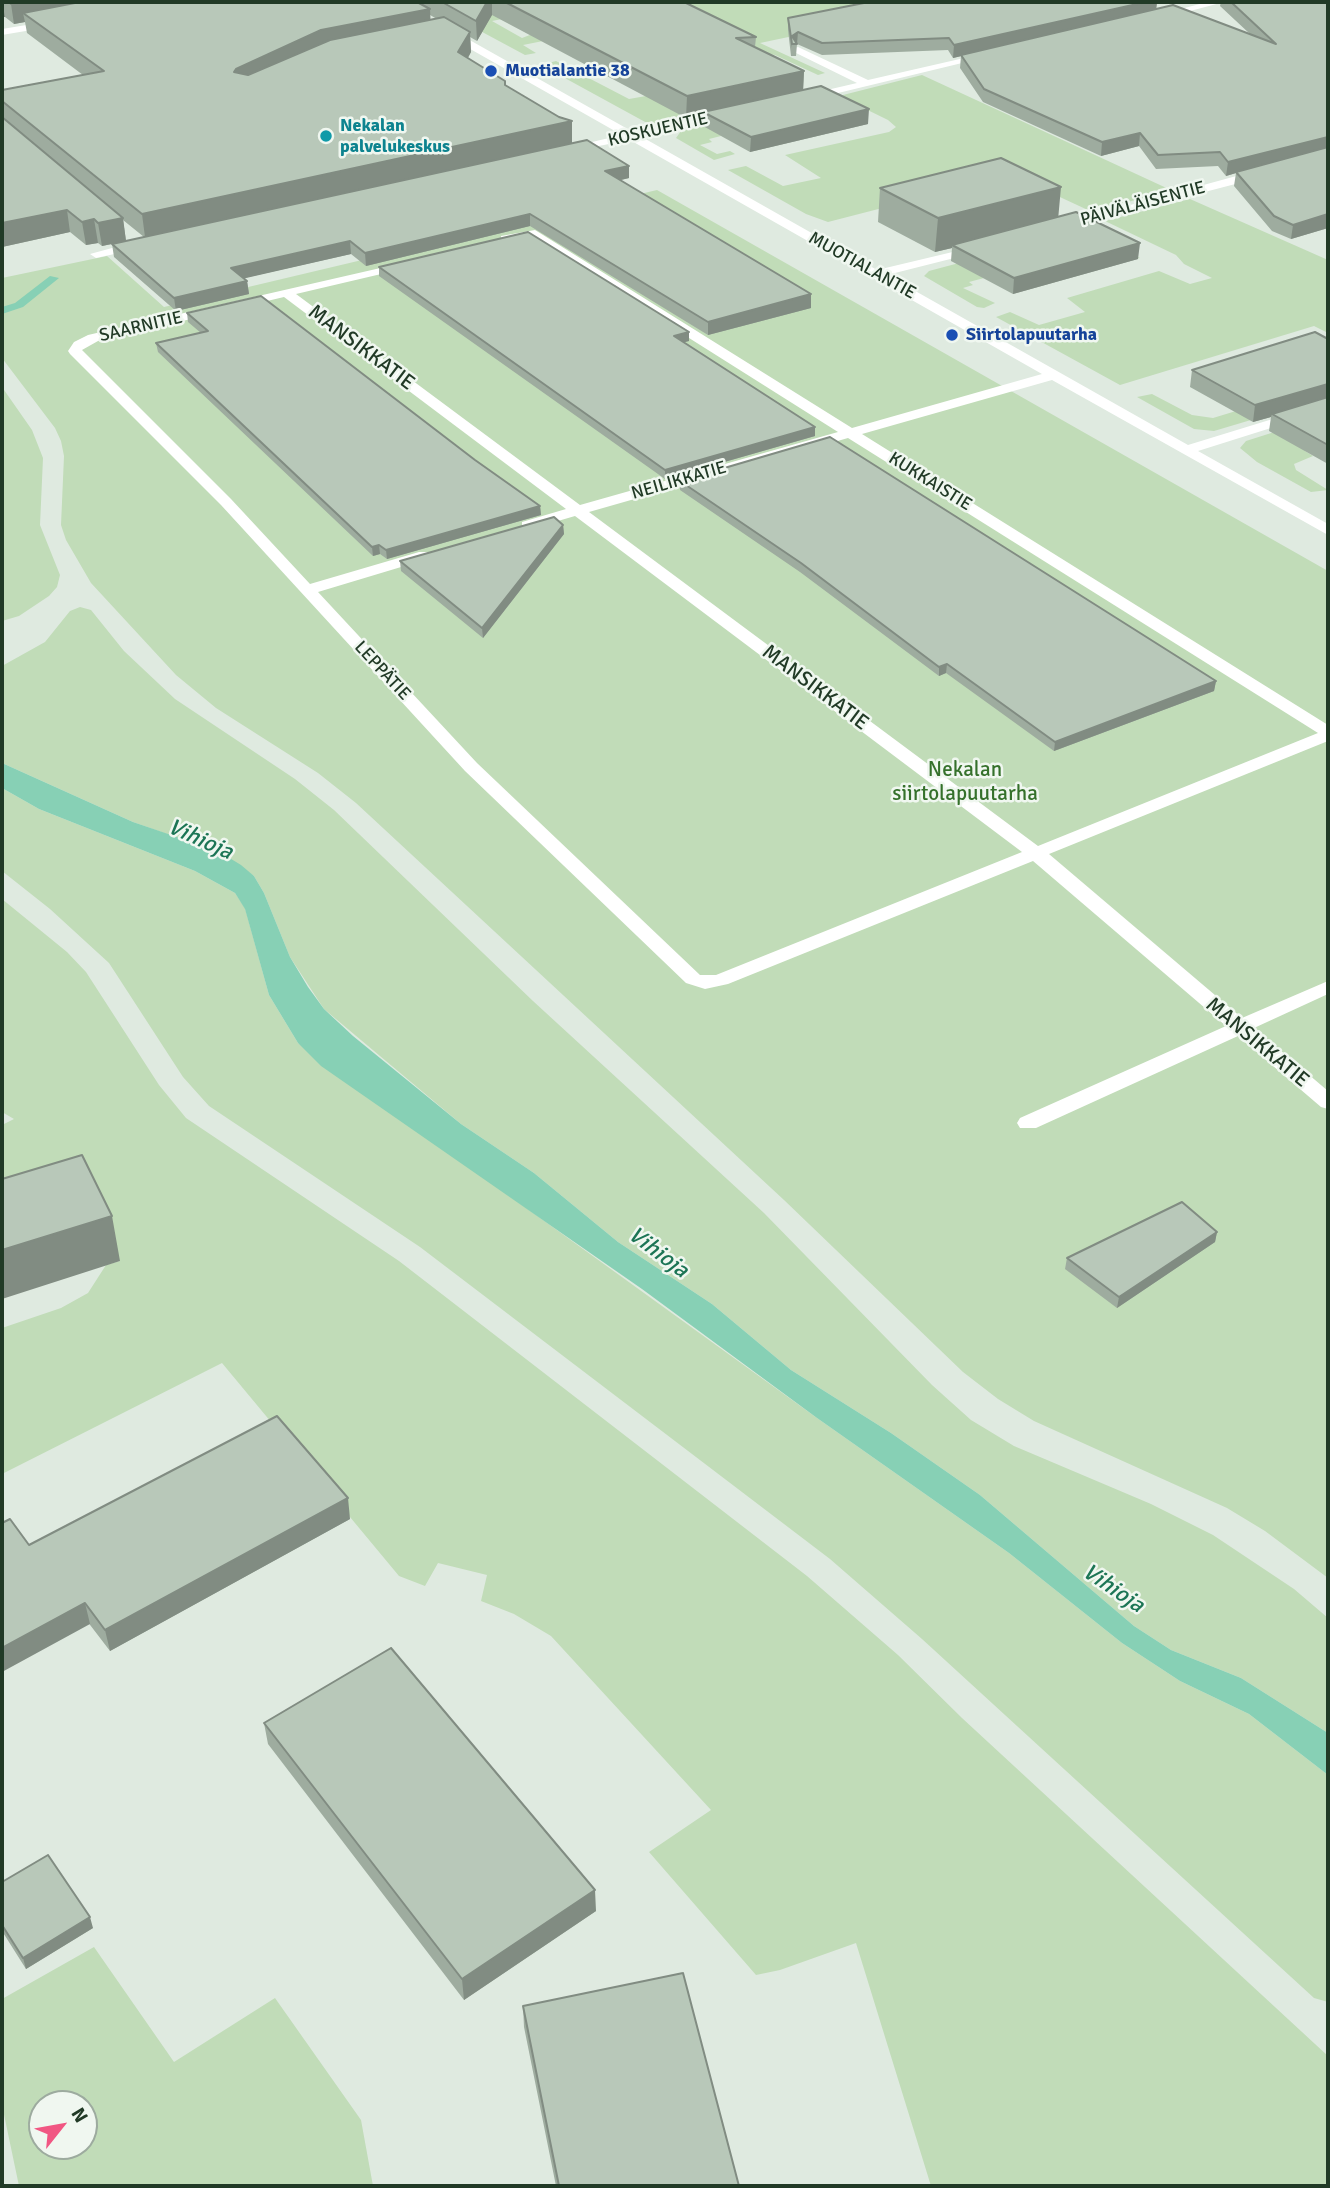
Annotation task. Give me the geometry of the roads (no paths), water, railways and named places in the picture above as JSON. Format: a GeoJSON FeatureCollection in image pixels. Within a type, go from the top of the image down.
{"type":"FeatureCollection","features":[{"type":"Feature","properties":{"kind":"street"},"geometry":{"type":"LineString","coordinates":[[1152,18],[1219,2]]}},
{"type":"Feature","properties":{"kind":"street"},"geometry":{"type":"LineString","coordinates":[[2,32],[65,21]]}},
{"type":"Feature","properties":{"kind":"street","name":"MUOTIALANTIE"},"geometry":{"type":"LineString","coordinates":[[439,29],[1328,530]]}},
{"type":"Feature","properties":{"kind":"street"},"geometry":{"type":"LineString","coordinates":[[798,50],[868,84]]}},
{"type":"Feature","properties":{"kind":"street"},"geometry":{"type":"LineString","coordinates":[[796,100],[1003,52]]}},
{"type":"Feature","properties":{"kind":"street"},"geometry":{"type":"LineString","coordinates":[[539,98],[557,94]]}},
{"type":"Feature","properties":{"kind":"street","name":"KOSKUENTIE"},"geometry":{"type":"LineString","coordinates":[[550,154],[744,111]]}},
{"type":"Feature","properties":{"kind":"street","name":"PÄIVÄLÄISENTIE"},"geometry":{"type":"LineString","coordinates":[[1054,228],[1277,169]]}},
{"type":"Feature","properties":{"kind":"street","name":"KUKKAISTIE"},"geometry":{"type":"LineString","coordinates":[[491,243],[531,233],[1328,734]]}},
{"type":"Feature","properties":{"kind":"street"},"geometry":{"type":"LineString","coordinates":[[96,254],[143,240]]}},
{"type":"Feature","properties":{"kind":"street"},"geometry":{"type":"LineString","coordinates":[[876,274],[988,245]]}},
{"type":"Feature","properties":{"kind":"street","name":"SAARNITIE"},"geometry":{"type":"LineString","coordinates":[[79,345],[93,338],[423,259]]}},
{"type":"Feature","properties":{"kind":"street","name":"MANSIKKATIE"},"geometry":{"type":"LineString","coordinates":[[287,293],[1037,854],[1328,1102]]}},
{"type":"Feature","properties":{"kind":"street","name":"LEPPÄTIE"},"geometry":{"type":"LineString","coordinates":[[79,345],[75,351],[226,502],[471,766],[693,979],[705,983],[721,980],[1037,854]]}},
{"type":"Feature","properties":{"kind":"street","name":"NEILIKKATIE"},"geometry":{"type":"LineString","coordinates":[[512,530],[1053,375]]}},
{"type":"Feature","properties":{"kind":"street"},"geometry":{"type":"LineString","coordinates":[[1185,450],[1328,406]]}},
{"type":"Feature","properties":{"kind":"street"},"geometry":{"type":"LineString","coordinates":[[307,590],[435,552]]}},
{"type":"Feature","properties":{"kind":"street"},"geometry":{"type":"LineString","coordinates":[[1037,854],[1328,734]]}},
{"type":"Feature","properties":{"kind":"street"},"geometry":{"type":"LineString","coordinates":[[1028,1123],[1328,987]]}},
{"type":"Feature","properties":{"kind":"waterway"},"geometry":{"type":"LineString","coordinates":[[2,311],[19,305],[54,278]]}},
{"type":"Feature","properties":{"kind":"place","name":"Muotialantie 38"},"geometry":{"type":"Point","coordinates":[491,71]}},
{"type":"Feature","properties":{"kind":"place","name":"Nekalan palvelukeskus"},"geometry":{"type":"Point","coordinates":[326,136]}},
{"type":"Feature","properties":{"kind":"place","name":"Siirtolapuutarha"},"geometry":{"type":"Point","coordinates":[952,335]}},
{"type":"Feature","properties":{"kind":"park label","name":"Nekalan siirtolapuutarha"},"geometry":{"type":"Point","coordinates":[965,782]}},
{"type":"Feature","properties":{"kind":"water label","name":"Vihioja"},"geometry":{"type":"Point","coordinates":[200,840]}},
{"type":"Feature","properties":{"kind":"water label","name":"Vihioja"},"geometry":{"type":"Point","coordinates":[658,1253]}},
{"type":"Feature","properties":{"kind":"water label","name":"Vihioja"},"geometry":{"type":"Point","coordinates":[1113,1589]}}]}
